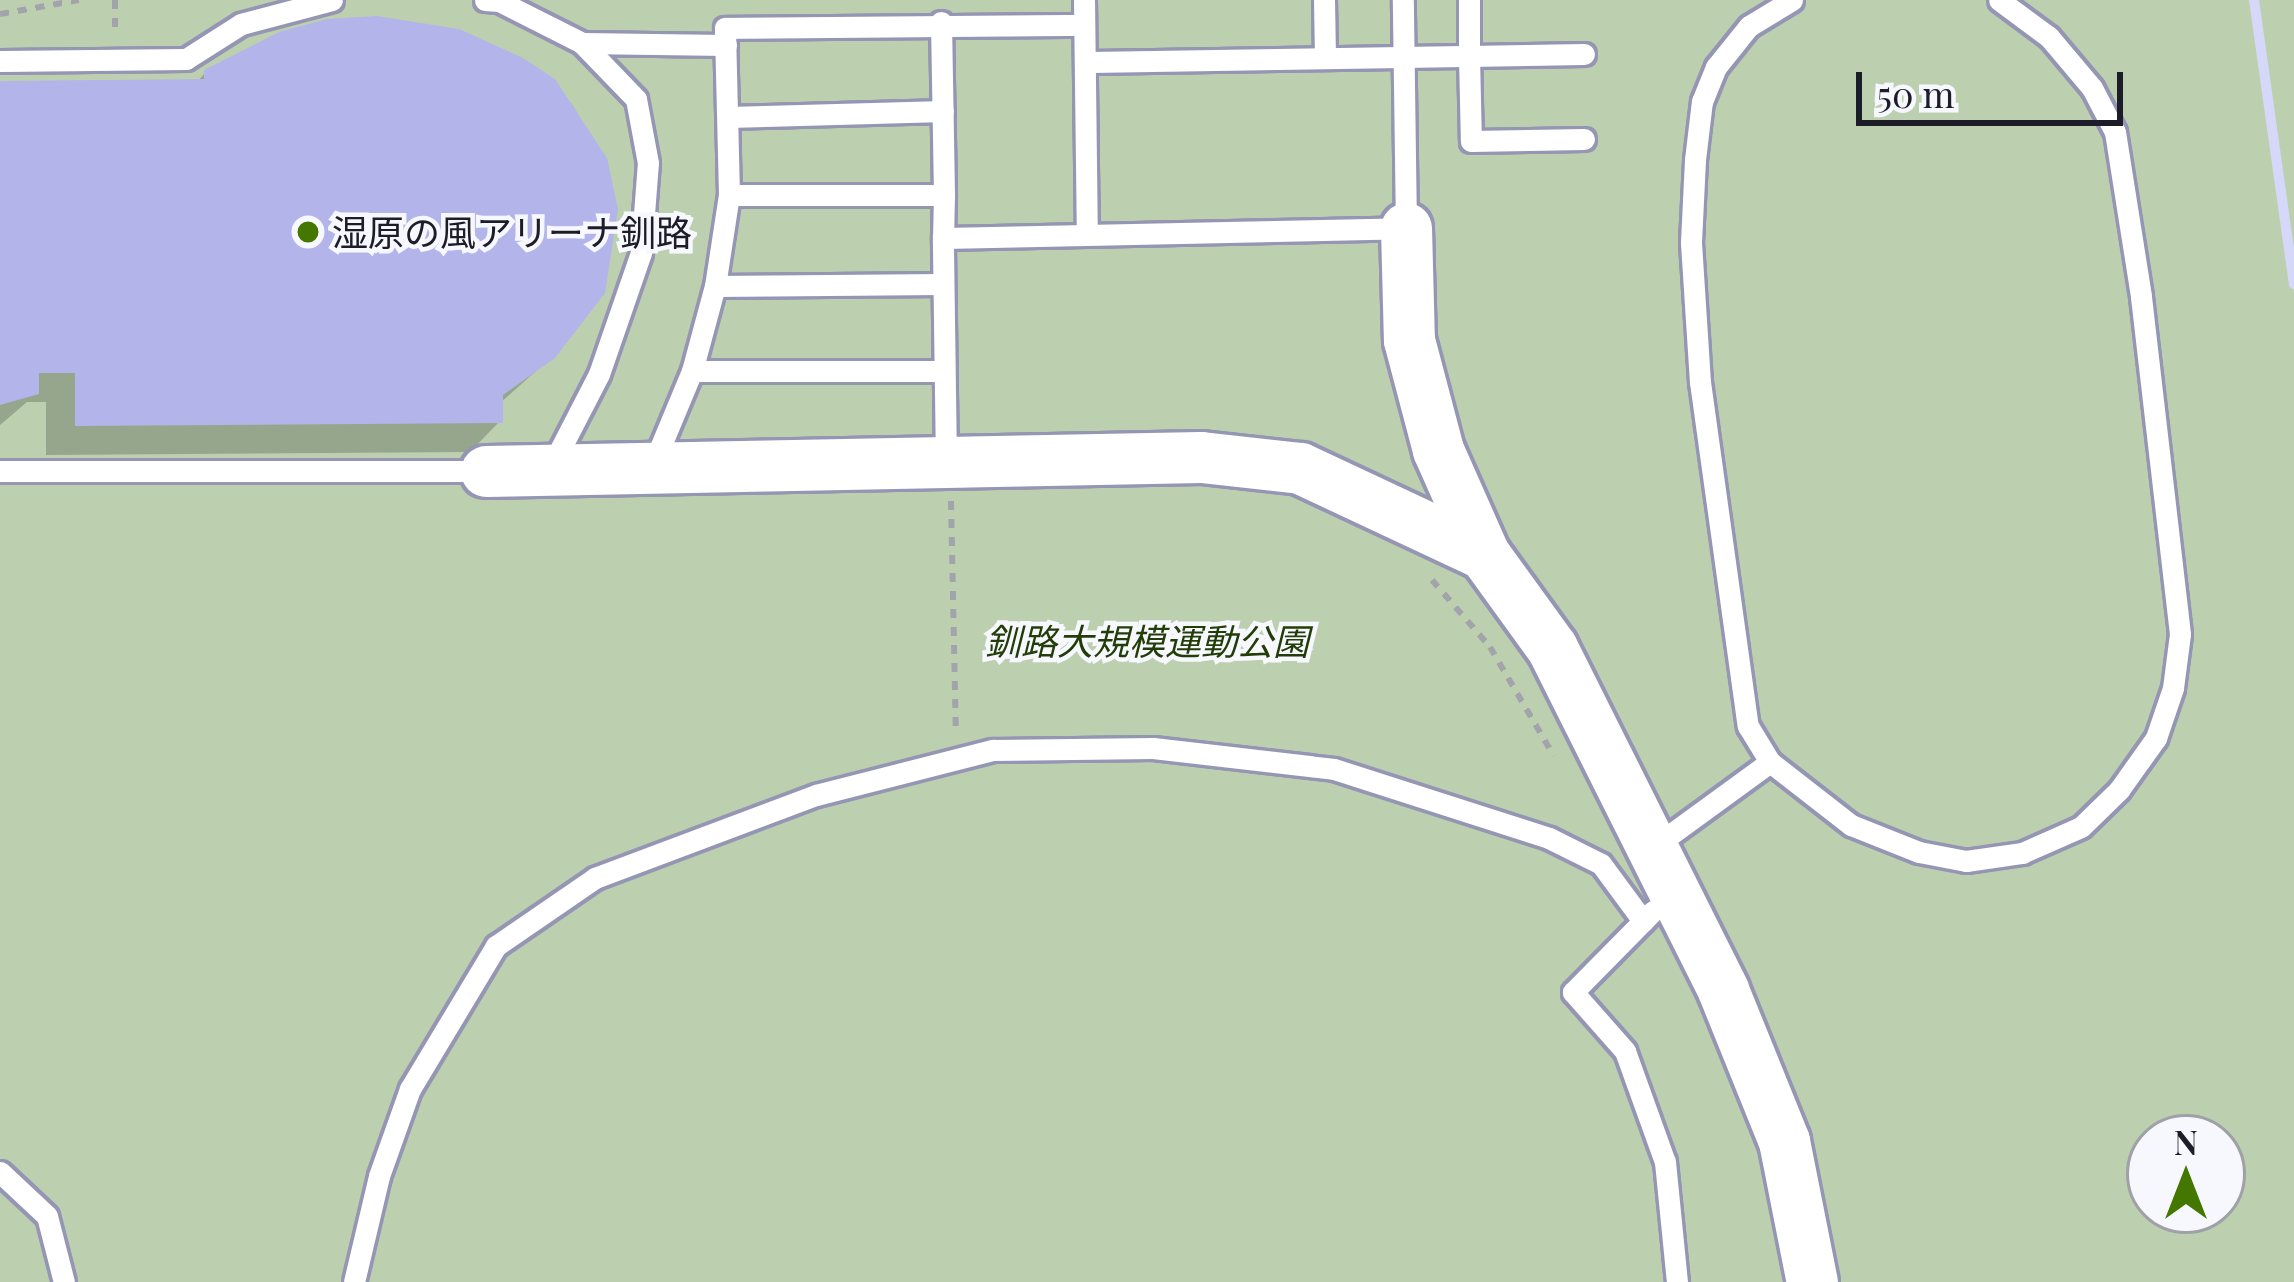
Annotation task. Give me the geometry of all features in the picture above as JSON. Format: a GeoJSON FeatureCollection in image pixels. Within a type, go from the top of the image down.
{"type":"FeatureCollection","features":[{"type":"Feature","properties":{"kind":"street"},"geometry":{"type":"LineString","coordinates":[[1406,228],[1409,340],[1438,450],[1484,554],[1552,649],[1656,887],[1723,990],[1784,1141],[1812,1282]]}},
{"type":"Feature","properties":{"kind":"street"},"geometry":{"type":"LineString","coordinates":[[486,471],[652,468],[950,489],[1201,457],[1300,468],[1484,554]]}},
{"type":"Feature","properties":{"kind":"lane"},"geometry":{"type":"LineString","coordinates":[[0,61],[186,59],[241,24],[332,0]]}},
{"type":"Feature","properties":{"kind":"lane"},"geometry":{"type":"LineString","coordinates":[[485,0],[500,1],[582,43],[636,98],[646,186],[641,253],[599,374],[550,470]]}},
{"type":"Feature","properties":{"kind":"lane"},"geometry":{"type":"LineString","coordinates":[[1084,0],[1088,232]]}},
{"type":"Feature","properties":{"kind":"lane"},"geometry":{"type":"LineString","coordinates":[[1324,0],[1325,58]]}},
{"type":"Feature","properties":{"kind":"lane"},"geometry":{"type":"LineString","coordinates":[[943,238],[1406,228],[1403,0]]}},
{"type":"Feature","properties":{"kind":"lane"},"geometry":{"type":"LineString","coordinates":[[1469,0],[1471,141],[1583,139]]}},
{"type":"Feature","properties":{"kind":"lane"},"geometry":{"type":"LineString","coordinates":[[1792,0],[1749,26],[1716,67],[1702,101],[1691,243],[1700,382],[1748,726],[1770,762],[1852,825],[1919,852],[1966,861],[2022,853],[2080,826],[2119,790],[2156,738],[2173,688],[2180,634],[2141,296],[2115,132],[2092,88],[2049,37],[1999,0]]}},
{"type":"Feature","properties":{"kind":"lane"},"geometry":{"type":"LineString","coordinates":[[652,468],[692,371],[715,286],[729,195],[724,28],[941,22],[1084,25]]}},
{"type":"Feature","properties":{"kind":"lane"},"geometry":{"type":"LineString","coordinates":[[941,22],[942,284],[950,489]]}},
{"type":"Feature","properties":{"kind":"lane"},"geometry":{"type":"LineString","coordinates":[[582,43],[726,45]]}},
{"type":"Feature","properties":{"kind":"lane"},"geometry":{"type":"LineString","coordinates":[[1085,62],[1583,54]]}},
{"type":"Feature","properties":{"kind":"lane"},"geometry":{"type":"LineString","coordinates":[[730,117],[943,111]]}},
{"type":"Feature","properties":{"kind":"lane"},"geometry":{"type":"LineString","coordinates":[[729,195],[944,195]]}},
{"type":"Feature","properties":{"kind":"lane"},"geometry":{"type":"LineString","coordinates":[[715,286],[942,284]]}},
{"type":"Feature","properties":{"kind":"lane"},"geometry":{"type":"LineString","coordinates":[[692,371],[944,371]]}},
{"type":"Feature","properties":{"kind":"lane"},"geometry":{"type":"LineString","coordinates":[[0,471],[486,471]]}},
{"type":"Feature","properties":{"kind":"lane"},"geometry":{"type":"LineString","coordinates":[[354,1282],[379,1176],[410,1089],[496,946],[595,878],[816,795],[993,750],[1154,748],[1334,769],[1550,838],[1656,887]]}},
{"type":"Feature","properties":{"kind":"lane"},"geometry":{"type":"LineString","coordinates":[[1677,1282],[1665,1162],[1625,1051],[1573,992],[1656,887],[1770,762]]}},
{"type":"Feature","properties":{"kind":"lane"},"geometry":{"type":"LineString","coordinates":[[0,1172],[46,1216],[64,1282]]}},
{"type":"Feature","properties":{"kind":"path"},"geometry":{"type":"LineString","coordinates":[[0,14],[79,0]]}},
{"type":"Feature","properties":{"kind":"path"},"geometry":{"type":"LineString","coordinates":[[950,489],[956,759]]}},
{"type":"Feature","properties":{"kind":"path"},"geometry":{"type":"LineString","coordinates":[[1415,568],[1431,578],[1490,647],[1562,770]]}},
{"type":"Feature","properties":{"kind":"green space","name":"釧路大規模運動公園"},"geometry":{"type":"Polygon","coordinates":[[[0,0],[2294,0],[2294,1282],[0,1282],[0,0]]]}},
{"type":"Feature","properties":{"kind":"building","name":"湿原の風アリーナ釧路"},"geometry":{"type":"Polygon","coordinates":[[[377,16],[459,29],[523,58],[555,79],[607,158],[618,209],[605,293],[555,358],[503,395],[503,423],[75,426],[75,373],[39,373],[39,394],[0,405],[0,81],[204,79],[204,70],[279,32],[327,19],[377,16]]]}},
{"type":"Feature","properties":{"kind":"waterway"},"geometry":{"type":"LineString","coordinates":[[2254,0],[2294,284]]}},
{"type":"Feature","properties":{"kind":"place","name":"湿原の風アリーナ釧路"},"geometry":{"type":"Point","coordinates":[308,232]}}]}
